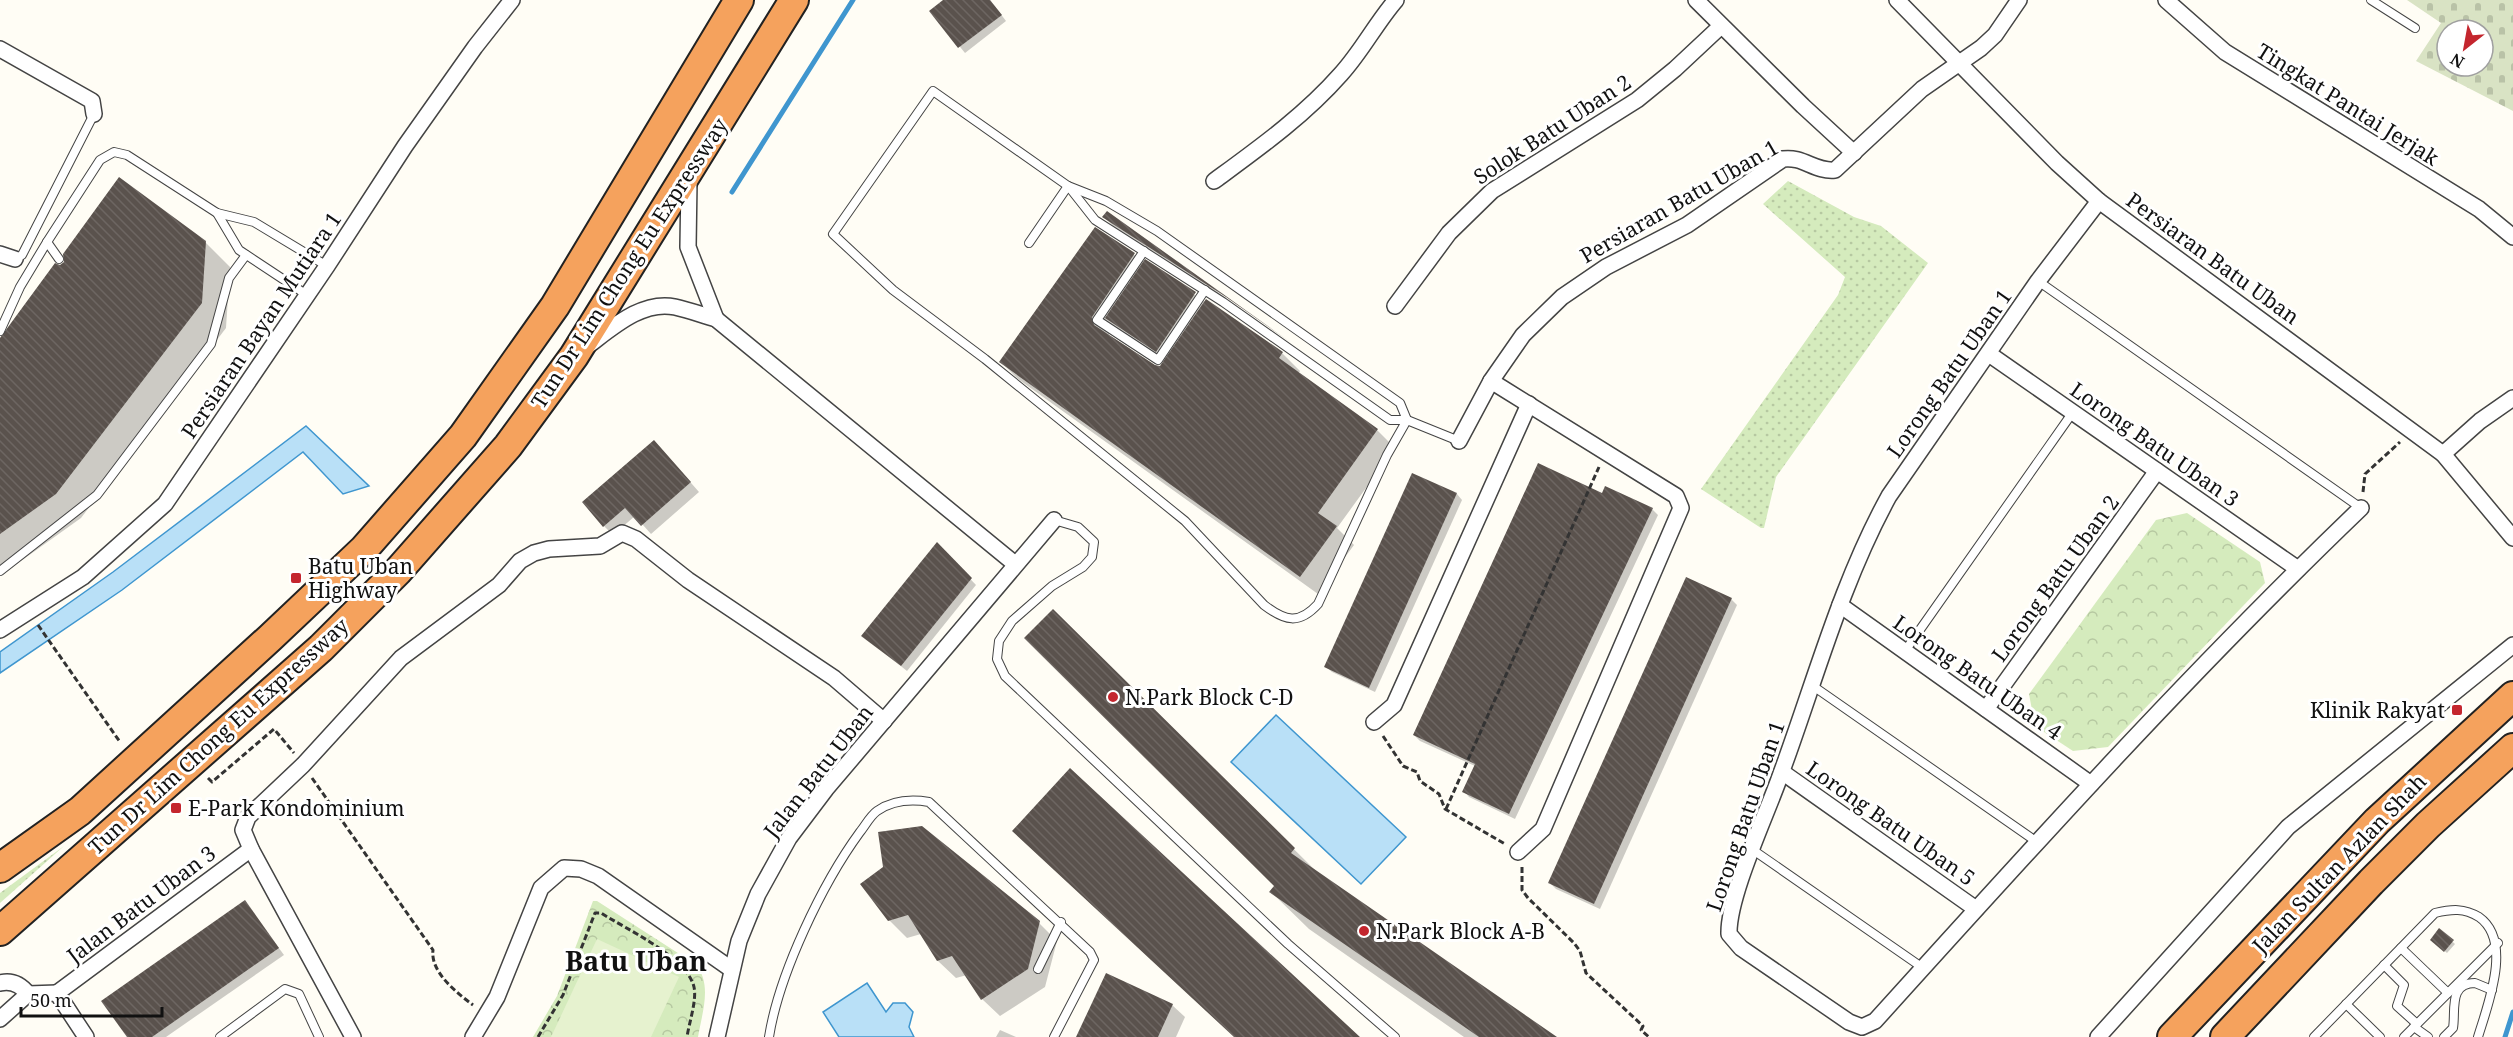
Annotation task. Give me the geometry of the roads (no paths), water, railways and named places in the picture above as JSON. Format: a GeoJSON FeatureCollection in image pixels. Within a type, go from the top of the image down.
{"type":"FeatureCollection","features":[{"type":"Feature","properties":{"kind":"highway","name":"Tun Dr Lim Chong Eu Expressway"},"geometry":{"type":"LineString","coordinates":[[0,868],[80,811],[270,638],[364,549],[462,436],[555,306],[739,0]]}},
{"type":"Feature","properties":{"kind":"highway","name":"Tun Dr Lim Chong Eu Expressway"},"geometry":{"type":"LineString","coordinates":[[0,931],[321,648],[399,571],[508,446],[574,356],[794,0]]}},
{"type":"Feature","properties":{"kind":"highway","name":"Jalan Sultan Azlan Shah"},"geometry":{"type":"LineString","coordinates":[[2172,1037],[2377,821],[2513,696]]}},
{"type":"Feature","properties":{"kind":"highway","name":"Jalan Sultan Azlan Shah"},"geometry":{"type":"LineString","coordinates":[[2224,1037],[2428,825],[2510,758]]}},
{"type":"Feature","properties":{"kind":"street","name":"Persiaran Bayan Mutiara 1"},"geometry":{"type":"LineString","coordinates":[[0,630],[83,577],[158,512],[327,266],[405,146],[475,47],[512,0]]}},
{"type":"Feature","properties":{"kind":"street"},"geometry":{"type":"LineString","coordinates":[[1214,181],[1270,141],[1320,96],[1356,57],[1396,0]]}},
{"type":"Feature","properties":{"kind":"street"},"geometry":{"type":"LineString","coordinates":[[1696,0],[1854,153]]}},
{"type":"Feature","properties":{"kind":"street","name":"Persiaran Batu Uban"},"geometry":{"type":"LineString","coordinates":[[1897,0],[2057,163],[2099,201],[2444,454],[2513,538]]}},
{"type":"Feature","properties":{"kind":"street","name":"Persiaran Batu Uban 1"},"geometry":{"type":"LineString","coordinates":[[1459,441],[1491,381],[1523,335],[1579,283],[1687,225],[1783,159],[1795,157],[1824,171],[1834,170],[1922,89],[1995,35],[2019,0]]}},
{"type":"Feature","properties":{"kind":"street","name":"Tingkat Pantai Jerjak"},"geometry":{"type":"LineString","coordinates":[[2166,0],[2225,52],[2479,209],[2513,237]]}},
{"type":"Feature","properties":{"kind":"street","name":"Solok Batu Uban 2"},"geometry":{"type":"LineString","coordinates":[[1395,306],[1449,233],[1492,191],[1637,100],[1721,26]]}},
{"type":"Feature","properties":{"kind":"street"},"geometry":{"type":"LineString","coordinates":[[0,49],[92,101],[94,114]]}},
{"type":"Feature","properties":{"kind":"street"},"geometry":{"type":"LineString","coordinates":[[690,171],[688,247],[716,319]]}},
{"type":"Feature","properties":{"kind":"street","name":"Lorong Batu Uban 1"},"geometry":{"type":"LineString","coordinates":[[2099,201],[2038,281],[1889,496],[1863,546],[1732,910],[1729,934],[1741,948],[1849,1022],[1862,1027],[1875,1020],[2091,784],[2298,568],[2361,508]]}},
{"type":"Feature","properties":{"kind":"street"},"geometry":{"type":"LineString","coordinates":[[0,254],[15,259]]}},
{"type":"Feature","properties":{"kind":"street"},"geometry":{"type":"LineString","coordinates":[[574,356],[621,321],[650,307],[673,306],[716,319],[1015,564]]}},
{"type":"Feature","properties":{"kind":"street","name":"Lorong Batu Uban 3"},"geometry":{"type":"LineString","coordinates":[[1989,354],[2298,568]]}},
{"type":"Feature","properties":{"kind":"street"},"geometry":{"type":"LineString","coordinates":[[1491,381],[1676,496],[1680,502],[1680,514],[1543,829],[1518,852]]}},
{"type":"Feature","properties":{"kind":"street"},"geometry":{"type":"LineString","coordinates":[[2444,454],[2480,421],[2513,398]]}},
{"type":"Feature","properties":{"kind":"street"},"geometry":{"type":"LineString","coordinates":[[1374,722],[1394,705],[1529,404]]}},
{"type":"Feature","properties":{"kind":"street","name":"Lorong Batu Uban 2"},"geometry":{"type":"LineString","coordinates":[[1986,709],[2157,471]]}},
{"type":"Feature","properties":{"kind":"street","name":"Jalan Batu Uban"},"geometry":{"type":"LineString","coordinates":[[717,1037],[731,969],[748,916],[789,838],[826,789],[1054,520]]}},
{"type":"Feature","properties":{"kind":"street"},"geometry":{"type":"LineString","coordinates":[[353,1037],[251,849],[243,830],[248,817],[303,765],[401,658],[500,585],[520,561],[534,553],[549,549],[600,546],[622,533],[636,539],[688,580],[834,678],[884,721]]}},
{"type":"Feature","properties":{"kind":"street","name":"Lorong Batu Uban 4"},"geometry":{"type":"LineString","coordinates":[[1840,605],[2091,784]]}},
{"type":"Feature","properties":{"kind":"street"},"geometry":{"type":"LineString","coordinates":[[2098,1037],[2288,826],[2513,645]]}},
{"type":"Feature","properties":{"kind":"street","name":"Lorong Batu Uban 5"},"geometry":{"type":"LineString","coordinates":[[1782,772],[1976,909]]}},
{"type":"Feature","properties":{"kind":"street","name":"Jalan Batu Uban 3"},"geometry":{"type":"LineString","coordinates":[[57,993],[251,849]]}},
{"type":"Feature","properties":{"kind":"street"},"geometry":{"type":"LineString","coordinates":[[473,1037],[497,997],[541,888],[564,868],[581,869],[598,876],[731,969]]}},
{"type":"Feature","properties":{"kind":"street"},"geometry":{"type":"LineString","coordinates":[[0,983],[13,983],[22,987],[28,994]]}},
{"type":"Feature","properties":{"kind":"street"},"geometry":{"type":"LineString","coordinates":[[0,1019],[28,994],[57,993],[86,1037]]}},
{"type":"Feature","properties":{"kind":"lane"},"geometry":{"type":"LineString","coordinates":[[2371,0],[2415,28]]}},
{"type":"Feature","properties":{"kind":"lane"},"geometry":{"type":"LineString","coordinates":[[933,92],[1068,186],[1106,201],[1157,231],[1400,404],[1407,420],[1387,455],[1318,604],[1308,615],[1296,618],[1279,616],[1264,605],[1185,521],[985,359],[893,290],[833,234],[933,92]]}},
{"type":"Feature","properties":{"kind":"lane"},"geometry":{"type":"LineString","coordinates":[[15,259],[22,255],[94,114]]}},
{"type":"Feature","properties":{"kind":"lane"},"geometry":{"type":"LineString","coordinates":[[0,331],[20,287],[47,242],[100,160],[114,152],[127,155],[217,213],[254,222],[327,266]]}},
{"type":"Feature","properties":{"kind":"lane"},"geometry":{"type":"LineString","coordinates":[[1029,243],[1068,186]]}},
{"type":"Feature","properties":{"kind":"lane"},"geometry":{"type":"LineString","coordinates":[[1068,186],[1095,220],[1205,290],[1390,420],[1407,420],[1459,441]]}},
{"type":"Feature","properties":{"kind":"lane"},"geometry":{"type":"LineString","coordinates":[[217,213],[239,250],[307,295]]}},
{"type":"Feature","properties":{"kind":"lane"},"geometry":{"type":"LineString","coordinates":[[47,242],[59,259]]}},
{"type":"Feature","properties":{"kind":"lane"},"geometry":{"type":"LineString","coordinates":[[1144,251],[1097,320],[1158,360],[1205,290]]}},
{"type":"Feature","properties":{"kind":"lane"},"geometry":{"type":"LineString","coordinates":[[0,571],[97,495],[212,344],[229,278],[246,255]]}},
{"type":"Feature","properties":{"kind":"lane"},"geometry":{"type":"LineString","coordinates":[[2038,281],[2361,508]]}},
{"type":"Feature","properties":{"kind":"lane"},"geometry":{"type":"LineString","coordinates":[[1905,651],[2073,412]]}},
{"type":"Feature","properties":{"kind":"lane"},"geometry":{"type":"LineString","coordinates":[[1054,520],[1085,532],[1094,542],[1092,556],[1083,567],[1052,586],[1012,621],[999,641],[997,659],[1005,676],[1288,944],[1395,1037]]}},
{"type":"Feature","properties":{"kind":"lane"},"geometry":{"type":"LineString","coordinates":[[1813,686],[2037,842]]}},
{"type":"Feature","properties":{"kind":"lane"},"geometry":{"type":"LineString","coordinates":[[769,1037],[791,962],[837,863],[875,812],[888,805],[911,799],[929,802],[1061,922],[1090,952],[1094,960],[1054,1037]]}},
{"type":"Feature","properties":{"kind":"lane"},"geometry":{"type":"LineString","coordinates":[[1753,850],[1923,968]]}},
{"type":"Feature","properties":{"kind":"lane"},"geometry":{"type":"LineString","coordinates":[[2327,1037],[2317,1034],[2435,913],[2452,909],[2468,911],[2483,920],[2493,929],[2498,943],[2498,968],[2478,1037]]}},
{"type":"Feature","properties":{"kind":"lane"},"geometry":{"type":"LineString","coordinates":[[1038,969],[1061,922]]}},
{"type":"Feature","properties":{"kind":"lane"},"geometry":{"type":"LineString","coordinates":[[2404,1037],[2498,943]]}},
{"type":"Feature","properties":{"kind":"lane"},"geometry":{"type":"LineString","coordinates":[[2401,948],[2448,993]]}},
{"type":"Feature","properties":{"kind":"lane"},"geometry":{"type":"LineString","coordinates":[[2384,965],[2404,985],[2397,1006],[2428,1037]]}},
{"type":"Feature","properties":{"kind":"lane"},"geometry":{"type":"LineString","coordinates":[[2444,1037],[2453,1028],[2453,1001],[2459,990],[2475,983],[2492,990]]}},
{"type":"Feature","properties":{"kind":"lane"},"geometry":{"type":"LineString","coordinates":[[220,1037],[285,989],[299,994],[319,1037]]}},
{"type":"Feature","properties":{"kind":"lane"},"geometry":{"type":"LineString","coordinates":[[2346,1004],[2380,1037]]}},
{"type":"Feature","properties":{"kind":"water"},"geometry":{"type":"Polygon","coordinates":[[[306,426],[369,486],[343,494],[303,452],[122,590],[0,673],[0,652],[113,572],[306,426]]]}},
{"type":"Feature","properties":{"kind":"water"},"geometry":{"type":"Polygon","coordinates":[[[1276,715],[1406,837],[1361,884],[1231,762],[1276,715]]]}},
{"type":"Feature","properties":{"kind":"water"},"geometry":{"type":"Polygon","coordinates":[[[867,983],[886,1012],[893,1003],[905,1003],[913,1012],[909,1027],[914,1037],[839,1037],[823,1012],[867,983]]]}},
{"type":"Feature","properties":{"kind":"waterway"},"geometry":{"type":"LineString","coordinates":[[732,192],[853,0]]}},
{"type":"Feature","properties":{"kind":"waterway"},"geometry":{"type":"LineString","coordinates":[[2505,1037],[2513,1012]]}},
{"type":"Feature","properties":{"kind":"place","name":"Batu Uban Highway"},"geometry":{"type":"Point","coordinates":[296,578]}},
{"type":"Feature","properties":{"kind":"place","name":"N.Park Block C-D"},"geometry":{"type":"Point","coordinates":[1113,697]}},
{"type":"Feature","properties":{"kind":"place","name":"Klinik Rakyat"},"geometry":{"type":"Point","coordinates":[2457,710]}},
{"type":"Feature","properties":{"kind":"place","name":"E-Park Kondominium"},"geometry":{"type":"Point","coordinates":[176,808]}},
{"type":"Feature","properties":{"kind":"place","name":"N.Park Block A-B"},"geometry":{"type":"Point","coordinates":[1364,931]}},
{"type":"Feature","properties":{"kind":"district","name":"Batu Uban"},"geometry":{"type":"Point","coordinates":[636,960]}}]}
